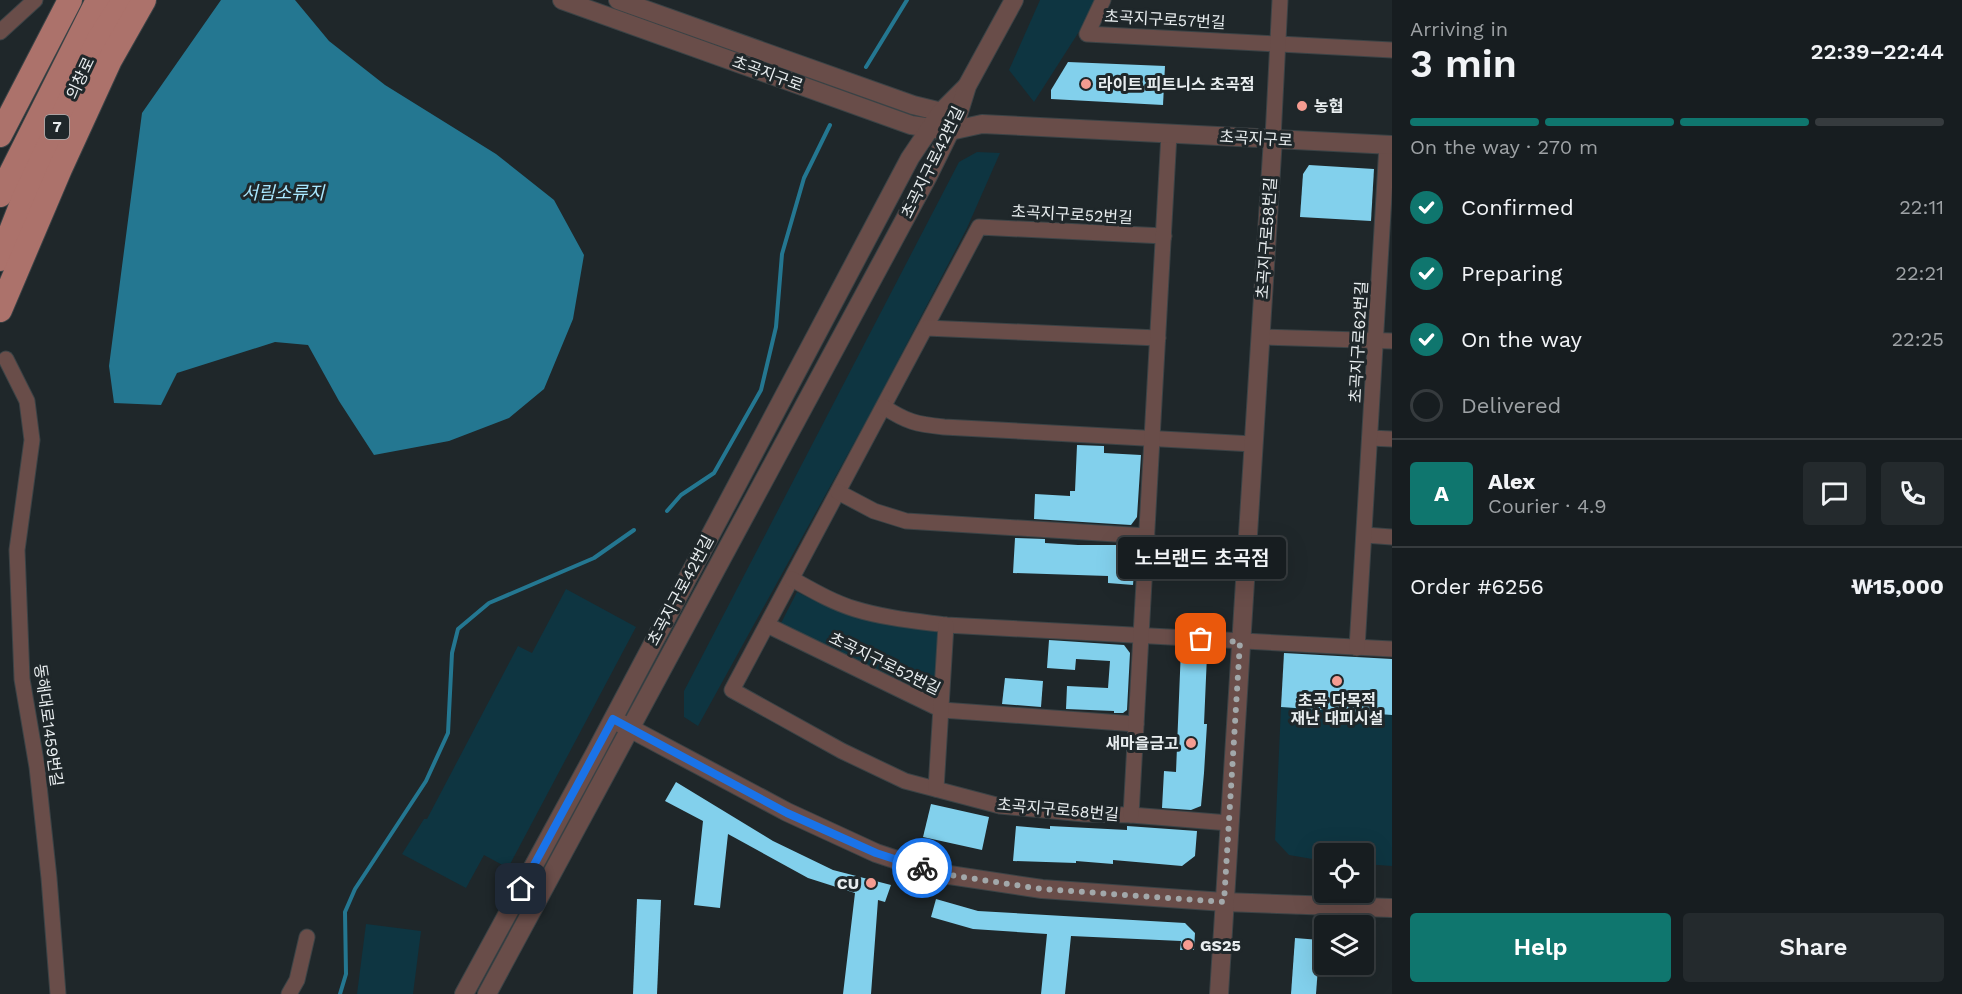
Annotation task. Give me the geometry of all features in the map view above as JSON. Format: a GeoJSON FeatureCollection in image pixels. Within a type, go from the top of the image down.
{"type":"FeatureCollection","features":[{"type":"Feature","properties":{"kind":"main road"},"geometry":{"type":"LineString","coordinates":[[0,135],[70,0]]}},
{"type":"Feature","properties":{"kind":"main road","name":"의창로"},"geometry":{"type":"LineString","coordinates":[[0,195],[98,0]]}},
{"type":"Feature","properties":{"kind":"main road","name":"의창로"},"geometry":{"type":"LineString","coordinates":[[0,259],[24,198],[98,41],[124,0]]}},
{"type":"Feature","properties":{"kind":"main road"},"geometry":{"type":"LineString","coordinates":[[0,310],[60,169],[110,60],[144,0]]}},
{"type":"Feature","properties":{"kind":"street"},"geometry":{"type":"LineString","coordinates":[[0,32],[35,0]]}},
{"type":"Feature","properties":{"kind":"street","name":"초곡지구로"},"geometry":{"type":"LineString","coordinates":[[562,0],[911,125],[930,128],[949,120]]}},
{"type":"Feature","properties":{"kind":"street","name":"초곡지구로"},"geometry":{"type":"LineString","coordinates":[[618,0],[913,105],[949,120],[977,125],[1389,145]]}},
{"type":"Feature","properties":{"kind":"street","name":"초곡지구로42번길"},"geometry":{"type":"LineString","coordinates":[[487,994],[892,242],[949,120],[1014,0]]}},
{"type":"Feature","properties":{"kind":"street","name":"초곡지구로57번길"},"geometry":{"type":"LineString","coordinates":[[1103,0],[1087,34],[1392,50]]}},
{"type":"Feature","properties":{"kind":"street"},"geometry":{"type":"LineString","coordinates":[[1273,138],[1280,0]]}},
{"type":"Feature","properties":{"kind":"street","name":"초곡지구로42번길"},"geometry":{"type":"LineString","coordinates":[[464,994],[613,719],[910,158],[930,128]]}},
{"type":"Feature","properties":{"kind":"street"},"geometry":{"type":"LineString","coordinates":[[1131,815],[1169,134]]}},
{"type":"Feature","properties":{"kind":"street","name":"초곡지구로58번길"},"geometry":{"type":"LineString","coordinates":[[1219,994],[1273,138]]}},
{"type":"Feature","properties":{"kind":"street","name":"초곡지구로62번길"},"geometry":{"type":"LineString","coordinates":[[1357,648],[1376,340],[1387,249],[1389,145]]}},
{"type":"Feature","properties":{"kind":"street","name":"초곡지구로52번길"},"geometry":{"type":"LineString","coordinates":[[926,328],[979,227],[1164,236]]}},
{"type":"Feature","properties":{"kind":"street"},"geometry":{"type":"LineString","coordinates":[[871,232],[892,242]]}},
{"type":"Feature","properties":{"kind":"street"},"geometry":{"type":"LineString","coordinates":[[767,625],[926,328],[1158,338]]}},
{"type":"Feature","properties":{"kind":"street"},"geometry":{"type":"LineString","coordinates":[[1260,337],[1392,341]]}},
{"type":"Feature","properties":{"kind":"street","name":"동해대로1459번길"},"geometry":{"type":"LineString","coordinates":[[6,359],[27,401],[32,440],[17,550],[22,678],[37,767],[50,878],[58,994]]}},
{"type":"Feature","properties":{"kind":"street"},"geometry":{"type":"LineString","coordinates":[[884,406],[905,420],[924,425],[1253,444]]}},
{"type":"Feature","properties":{"kind":"street"},"geometry":{"type":"LineString","coordinates":[[1371,438],[1392,439]]}},
{"type":"Feature","properties":{"kind":"street"},"geometry":{"type":"LineString","coordinates":[[838,492],[874,511],[906,520],[1147,536]]}},
{"type":"Feature","properties":{"kind":"street"},"geometry":{"type":"LineString","coordinates":[[1365,535],[1392,537]]}},
{"type":"Feature","properties":{"kind":"street"},"geometry":{"type":"LineString","coordinates":[[792,579],[823,597],[855,609],[946,625],[1392,649]]}},
{"type":"Feature","properties":{"kind":"street","name":"초곡지구로58번길"},"geometry":{"type":"LineString","coordinates":[[767,625],[732,690],[842,751],[905,781],[1000,806],[1229,823]]}},
{"type":"Feature","properties":{"kind":"street","name":"초곡지구로52번길"},"geometry":{"type":"LineString","coordinates":[[767,625],[942,710],[1136,724]]}},
{"type":"Feature","properties":{"kind":"street"},"geometry":{"type":"LineString","coordinates":[[936,789],[946,625]]}},
{"type":"Feature","properties":{"kind":"street"},"geometry":{"type":"LineString","coordinates":[[613,719],[787,813],[876,853],[936,873],[1042,889],[1224,902],[1392,908]]}},
{"type":"Feature","properties":{"kind":"street"},"geometry":{"type":"LineString","coordinates":[[290,994],[297,980],[307,936]]}},
{"type":"Feature","properties":{"kind":"shaded area"},"geometry":{"type":"Polygon","coordinates":[[[1040,0],[1094,0],[1082,27],[1034,102],[1009,70],[1040,0]]]}},
{"type":"Feature","properties":{"kind":"shaded area"},"geometry":{"type":"Polygon","coordinates":[[[977,152],[1000,153],[967,228],[875,405],[698,726],[684,717],[684,691],[959,162],[977,152]]]}},
{"type":"Feature","properties":{"kind":"shaded area"},"geometry":{"type":"Polygon","coordinates":[[[566,589],[636,627],[508,868],[484,855],[466,888],[402,854],[424,819],[427,819],[518,646],[532,653],[566,589]]]}},
{"type":"Feature","properties":{"kind":"shaded area"},"geometry":{"type":"Polygon","coordinates":[[[797,592],[849,612],[884,621],[940,630],[935,698],[779,627],[797,592]]]}},
{"type":"Feature","properties":{"kind":"shaded area"},"geometry":{"type":"Polygon","coordinates":[[[1281,707],[1392,715],[1392,866],[1374,865],[1374,843],[1314,843],[1314,859],[1289,855],[1275,840],[1281,707]]]}},
{"type":"Feature","properties":{"kind":"shaded area"},"geometry":{"type":"Polygon","coordinates":[[[366,924],[421,931],[413,994],[357,994],[366,924]]]}},
{"type":"Feature","properties":{"kind":"water","name":"서림소류지"},"geometry":{"type":"Polygon","coordinates":[[[221,0],[295,0],[329,41],[385,85],[496,154],[554,200],[584,255],[573,319],[544,389],[509,418],[449,441],[374,455],[339,401],[308,345],[275,342],[177,373],[161,405],[114,403],[109,366],[142,113],[221,0]]]}},
{"type":"Feature","properties":{"kind":"building"},"geometry":{"type":"Polygon","coordinates":[[[1068,62],[1165,66],[1163,105],[1051,99],[1051,90],[1068,62]]]}},
{"type":"Feature","properties":{"kind":"building"},"geometry":{"type":"Polygon","coordinates":[[[1309,165],[1374,169],[1371,221],[1300,217],[1303,174],[1309,165]]]}},
{"type":"Feature","properties":{"kind":"building"},"geometry":{"type":"Polygon","coordinates":[[[1077,445],[1104,446],[1104,453],[1141,455],[1137,517],[1131,525],[1034,519],[1035,494],[1070,496],[1070,491],[1075,491],[1077,445]]]}},
{"type":"Feature","properties":{"kind":"building"},"geometry":{"type":"Polygon","coordinates":[[[1015,538],[1045,539],[1045,543],[1078,545],[1132,545],[1136,548],[1133,585],[1108,583],[1108,576],[1013,573],[1015,538]]]}},
{"type":"Feature","properties":{"kind":"building"},"geometry":{"type":"Polygon","coordinates":[[[1049,640],[1124,645],[1130,653],[1127,710],[1123,713],[1114,713],[1114,711],[1066,709],[1067,686],[1108,688],[1110,661],[1076,659],[1075,670],[1047,668],[1049,640]]]}},
{"type":"Feature","properties":{"kind":"building"},"geometry":{"type":"Polygon","coordinates":[[[1181,648],[1201,650],[1207,655],[1204,724],[1207,724],[1201,806],[1191,810],[1162,808],[1164,771],[1176,772],[1181,648]]]}},
{"type":"Feature","properties":{"kind":"building","name":"초곡 다목적 재난 대피시설"},"geometry":{"type":"Polygon","coordinates":[[[1284,653],[1392,659],[1392,715],[1281,707],[1284,653]]]}},
{"type":"Feature","properties":{"kind":"building"},"geometry":{"type":"Polygon","coordinates":[[[1005,678],[1043,681],[1041,707],[1002,704],[1005,678]]]}},
{"type":"Feature","properties":{"kind":"building"},"geometry":{"type":"Polygon","coordinates":[[[676,782],[773,841],[833,870],[891,885],[885,902],[878,900],[871,994],[843,994],[855,893],[808,878],[728,834],[720,908],[694,905],[703,821],[665,801],[676,782]]]}},
{"type":"Feature","properties":{"kind":"building"},"geometry":{"type":"Polygon","coordinates":[[[931,804],[989,817],[982,850],[923,837],[931,804]]]}},
{"type":"Feature","properties":{"kind":"building"},"geometry":{"type":"Polygon","coordinates":[[[1016,826],[1127,830],[1127,826],[1197,831],[1195,856],[1182,866],[1113,860],[1113,864],[1076,861],[1076,863],[1013,861],[1016,826]]]}},
{"type":"Feature","properties":{"kind":"building"},"geometry":{"type":"Polygon","coordinates":[[[637,899],[661,900],[657,994],[633,994],[637,899]]]}},
{"type":"Feature","properties":{"kind":"building"},"geometry":{"type":"Polygon","coordinates":[[[936,899],[978,911],[1185,923],[1195,933],[1194,950],[1180,950],[1181,941],[1071,936],[1065,994],[1041,994],[1047,934],[973,929],[931,917],[936,899]]]}},
{"type":"Feature","properties":{"kind":"building"},"geometry":{"type":"Polygon","coordinates":[[[1295,938],[1314,940],[1314,975],[1317,975],[1316,994],[1291,994],[1295,938]]]}},
{"type":"Feature","properties":{"kind":"waterway"},"geometry":{"type":"LineString","coordinates":[[866,67],[907,0]]}},
{"type":"Feature","properties":{"kind":"waterway"},"geometry":{"type":"LineString","coordinates":[[667,511],[681,495],[714,473],[761,390],[776,327],[782,254],[804,178],[830,125]]}},
{"type":"Feature","properties":{"kind":"waterway"},"geometry":{"type":"LineString","coordinates":[[340,994],[346,974],[345,912],[355,889],[426,781],[448,733],[452,653],[458,629],[489,603],[594,558],[634,530]]}},
{"type":"Feature","properties":{"kind":"way so far"},"geometry":{"type":"LineString","coordinates":[[922,868],[936,873],[1042,889],[1224,902],[1240,642],[1201,639]]}},
{"type":"Feature","properties":{"kind":"place","name":"라이트 피트니스 초곡점"},"geometry":{"type":"Point","coordinates":[1086,84]}},
{"type":"Feature","properties":{"kind":"place","name":"농협"},"geometry":{"type":"Point","coordinates":[1302,106]}},
{"type":"Feature","properties":{"kind":"place","name":"노브랜드 초곡점"},"geometry":{"type":"Point","coordinates":[1201,639]}},
{"type":"Feature","properties":{"kind":"place","name":"초곡 다목적 재난 대피시설"},"geometry":{"type":"Point","coordinates":[1337,681]}},
{"type":"Feature","properties":{"kind":"place","name":"새마을금고"},"geometry":{"type":"Point","coordinates":[1191,743]}},
{"type":"Feature","properties":{"kind":"place","name":"CU"},"geometry":{"type":"Point","coordinates":[871,883]}},
{"type":"Feature","properties":{"kind":"place","name":"GS25"},"geometry":{"type":"Point","coordinates":[1188,945]}},
{"type":"Feature","properties":{"kind":"route"},"geometry":{"type":"LineString","coordinates":[[521,889],[613,719],[787,813],[876,853],[922,868]]}}]}
